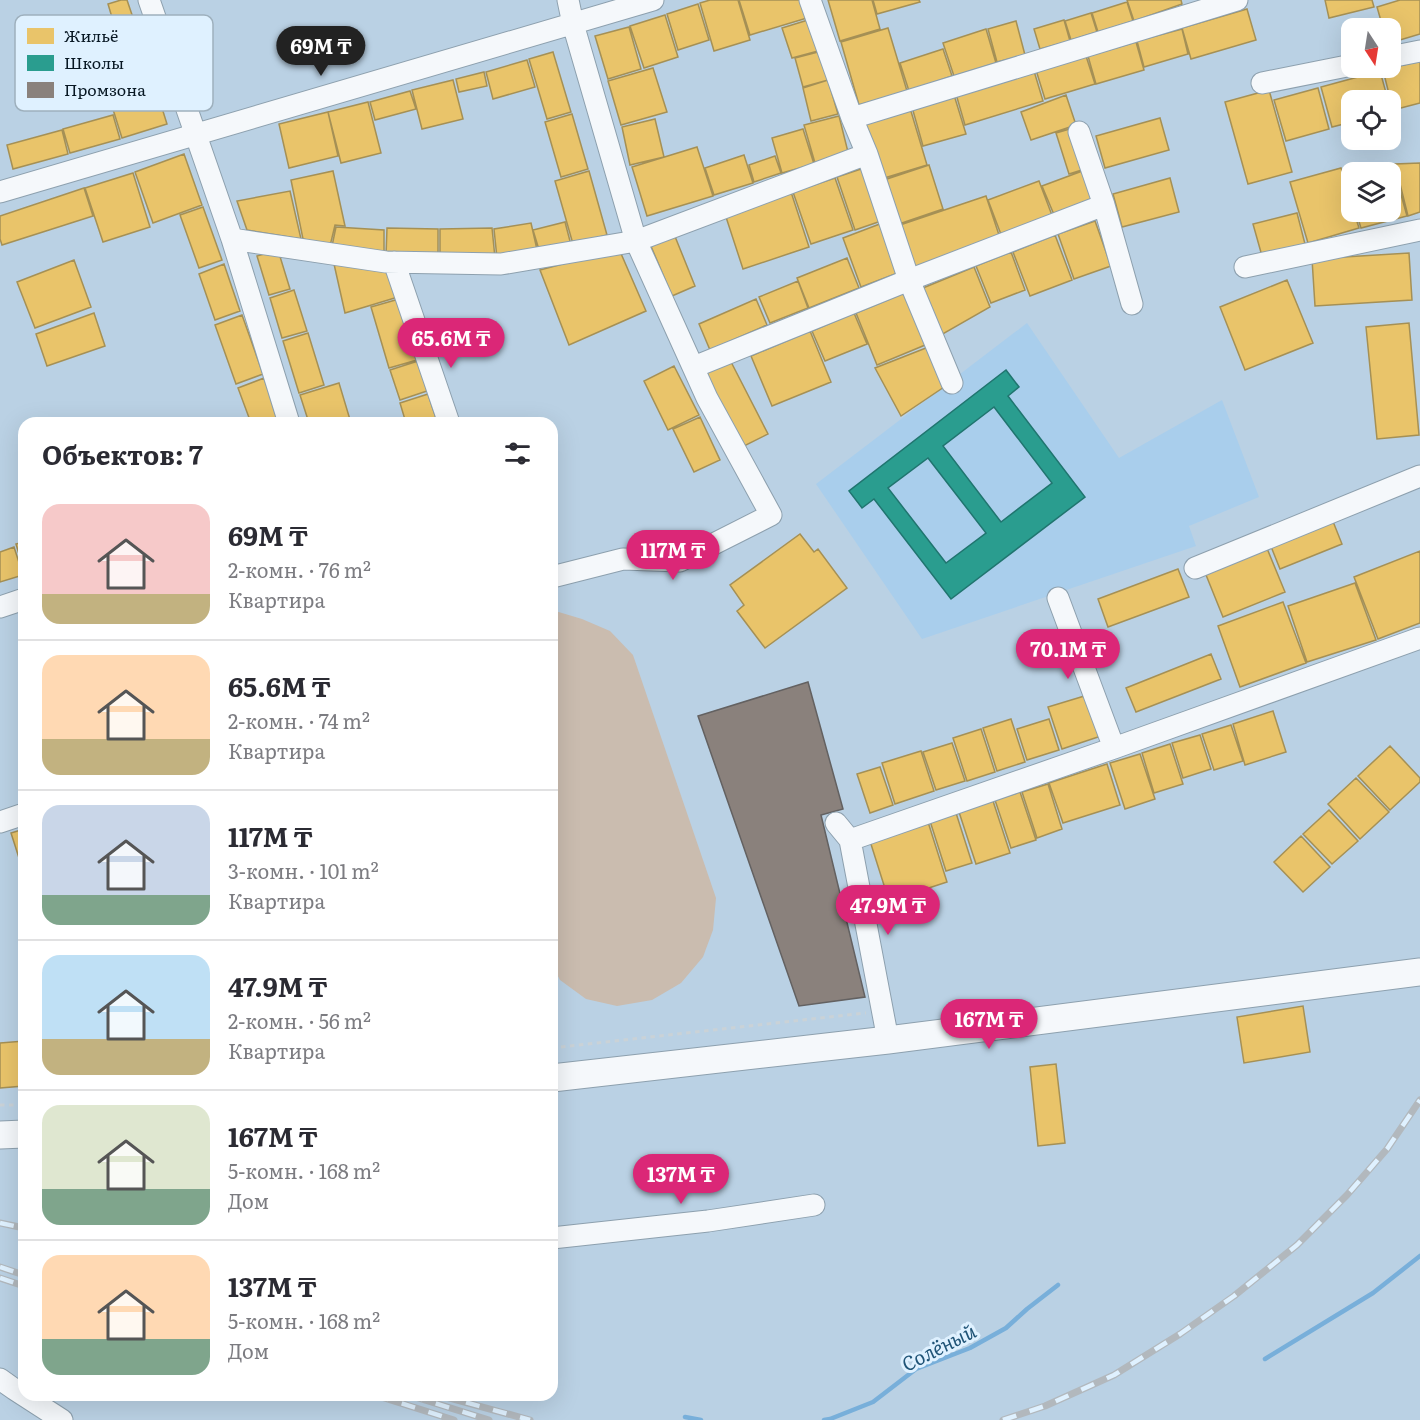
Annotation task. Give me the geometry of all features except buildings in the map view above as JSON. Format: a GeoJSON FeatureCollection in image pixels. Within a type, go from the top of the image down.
{"type":"FeatureCollection","features":[{"type":"Feature","properties":{"kind":"main road"},"geometry":{"type":"LineString","coordinates":[[558,1077],[888,1040],[1420,972]]}},
{"type":"Feature","properties":{"kind":"main road"},"geometry":{"type":"LineString","coordinates":[[0,1135],[18,1134]]}},
{"type":"Feature","properties":{"kind":"street"},"geometry":{"type":"LineString","coordinates":[[149,0],[154,15]]}},
{"type":"Feature","properties":{"kind":"street"},"geometry":{"type":"LineString","coordinates":[[558,576],[623,560],[680,561],[771,515],[707,398],[636,241],[568,0]]}},
{"type":"Feature","properties":{"kind":"street"},"geometry":{"type":"LineString","coordinates":[[0,192],[653,0]]}},
{"type":"Feature","properties":{"kind":"street"},"geometry":{"type":"LineString","coordinates":[[810,0],[867,154],[909,280],[952,383]]}},
{"type":"Feature","properties":{"kind":"street"},"geometry":{"type":"LineString","coordinates":[[852,118],[1192,6],[1238,0]]}},
{"type":"Feature","properties":{"kind":"street"},"geometry":{"type":"LineString","coordinates":[[1401,55],[1420,51]]}},
{"type":"Feature","properties":{"kind":"street"},"geometry":{"type":"LineString","coordinates":[[1262,83],[1341,67]]}},
{"type":"Feature","properties":{"kind":"street"},"geometry":{"type":"LineString","coordinates":[[188,111],[232,239],[288,417]]}},
{"type":"Feature","properties":{"kind":"street"},"geometry":{"type":"LineString","coordinates":[[1079,132],[1104,205],[1132,304]]}},
{"type":"Feature","properties":{"kind":"street"},"geometry":{"type":"LineString","coordinates":[[232,239],[394,262],[501,264],[636,241],[867,154]]}},
{"type":"Feature","properties":{"kind":"street"},"geometry":{"type":"LineString","coordinates":[[694,367],[909,280],[1104,205]]}},
{"type":"Feature","properties":{"kind":"street"},"geometry":{"type":"LineString","coordinates":[[1245,267],[1420,230]]}},
{"type":"Feature","properties":{"kind":"street"},"geometry":{"type":"LineString","coordinates":[[394,262],[447,417]]}},
{"type":"Feature","properties":{"kind":"street"},"geometry":{"type":"LineString","coordinates":[[1195,568],[1420,476]]}},
{"type":"Feature","properties":{"kind":"street"},"geometry":{"type":"LineString","coordinates":[[1058,598],[1114,748]]}},
{"type":"Feature","properties":{"kind":"street"},"geometry":{"type":"LineString","coordinates":[[0,607],[18,601]]}},
{"type":"Feature","properties":{"kind":"street"},"geometry":{"type":"LineString","coordinates":[[850,840],[1420,638]]}},
{"type":"Feature","properties":{"kind":"street"},"geometry":{"type":"LineString","coordinates":[[0,822],[18,816]]}},
{"type":"Feature","properties":{"kind":"street"},"geometry":{"type":"LineString","coordinates":[[836,823],[850,840],[888,1040]]}},
{"type":"Feature","properties":{"kind":"street"},"geometry":{"type":"LineString","coordinates":[[558,1237],[708,1221],[814,1205]]}},
{"type":"Feature","properties":{"kind":"street"},"geometry":{"type":"LineString","coordinates":[[0,1379],[18,1392]]}},
{"type":"Feature","properties":{"kind":"street"},"geometry":{"type":"LineString","coordinates":[[33,1401],[62,1420]]}},
{"type":"Feature","properties":{"kind":"path"},"geometry":{"type":"LineString","coordinates":[[558,1047],[883,1011]]}},
{"type":"Feature","properties":{"kind":"path"},"geometry":{"type":"LineString","coordinates":[[0,1105],[18,1104]]}},
{"type":"Feature","properties":{"kind":"shaded area"},"geometry":{"type":"Polygon","coordinates":[[[1027,323],[1119,458],[1222,400],[1259,497],[1189,526],[1196,546],[922,639],[816,484],[1027,323]]]}},
{"type":"Feature","properties":{"kind":"shaded area"},"geometry":{"type":"Polygon","coordinates":[[[558,612],[610,631],[633,655],[716,898],[713,930],[703,957],[681,983],[652,1000],[617,1006],[586,999],[558,976],[558,612]]]}},
{"type":"Feature","properties":{"kind":"waterway"},"geometry":{"type":"LineString","coordinates":[[1265,1359],[1373,1293],[1420,1256]]}},
{"type":"Feature","properties":{"kind":"waterway","name":"Солёный"},"geometry":{"type":"LineString","coordinates":[[824,1420],[873,1402],[916,1369],[970,1348],[1006,1328],[1058,1285]]}},
{"type":"Feature","properties":{"kind":"waterway","name":"Солёный"},"geometry":{"type":"LineString","coordinates":[[685,1417],[701,1420]]}},
{"type":"Feature","properties":{"kind":"railway"},"geometry":{"type":"LineString","coordinates":[[1003,1420],[1045,1406],[1114,1375],[1180,1334],[1234,1296],[1297,1245],[1347,1195],[1387,1149],[1420,1100]]}},
{"type":"Feature","properties":{"kind":"railway"},"geometry":{"type":"LineString","coordinates":[[0,1223],[18,1227]]}},
{"type":"Feature","properties":{"kind":"railway"},"geometry":{"type":"LineString","coordinates":[[0,1267],[18,1273]]}},
{"type":"Feature","properties":{"kind":"railway"},"geometry":{"type":"LineString","coordinates":[[0,1278],[18,1284]]}},
{"type":"Feature","properties":{"kind":"railway"},"geometry":{"type":"LineString","coordinates":[[394,1401],[454,1420]]}},
{"type":"Feature","properties":{"kind":"railway"},"geometry":{"type":"LineString","coordinates":[[428,1401],[489,1420]]}},
{"type":"Feature","properties":{"kind":"railway"},"geometry":{"type":"LineString","coordinates":[[461,1401],[530,1420]]}}]}
